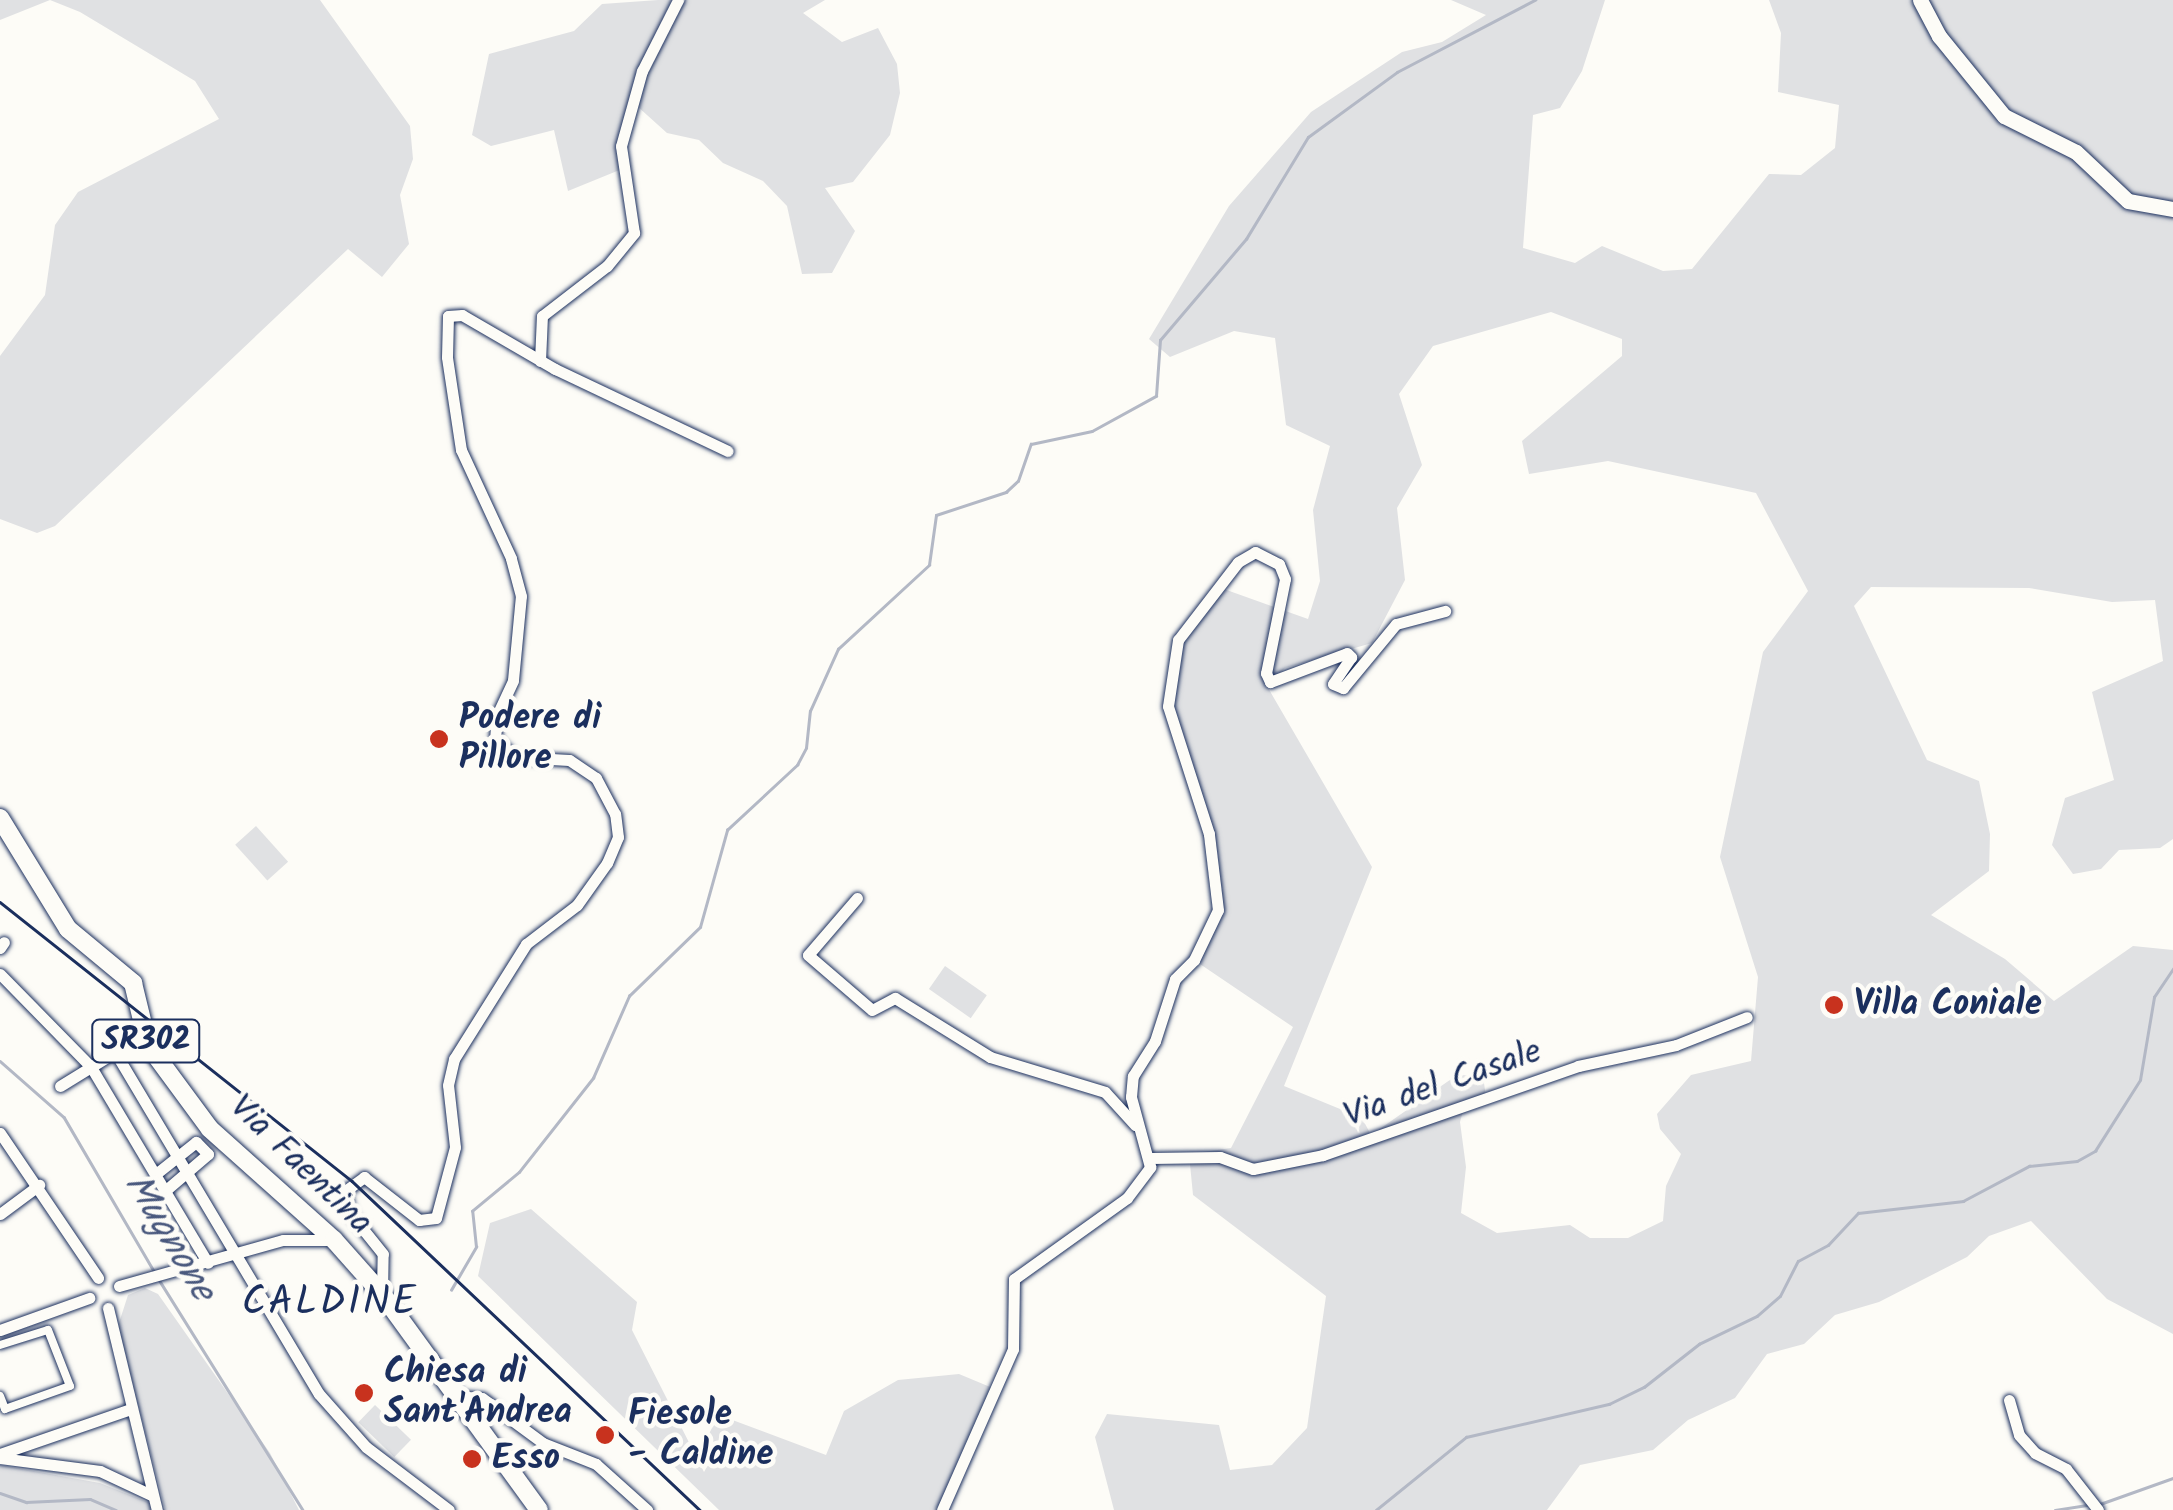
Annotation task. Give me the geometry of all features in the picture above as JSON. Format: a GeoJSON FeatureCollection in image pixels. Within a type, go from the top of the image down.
{"type":"FeatureCollection","features":[{"type":"Feature","properties":{"kind":"main road"},"geometry":{"type":"LineString","coordinates":[[1920,0],[1939,36],[2004,116],[2076,152],[2128,202],[2173,210]]}},
{"type":"Feature","properties":{"kind":"main road","name":"Via Faentina"},"geometry":{"type":"LineString","coordinates":[[0,818],[68,929],[132,983],[144,1035],[217,1138],[334,1240],[382,1294],[539,1510]]}},
{"type":"Feature","properties":{"kind":"street"},"geometry":{"type":"LineString","coordinates":[[540,361],[542,316],[607,266],[634,233],[622,146],[642,71],[678,0]]}},
{"type":"Feature","properties":{"kind":"street"},"geometry":{"type":"LineString","coordinates":[[382,1294],[383,1254],[350,1213],[345,1190],[364,1177],[418,1220],[436,1218],[455,1147],[448,1086],[454,1059],[526,944],[577,905],[608,864],[618,837],[615,814],[596,778],[569,760],[515,758],[495,739],[496,715],[513,680],[521,596],[512,558],[461,450],[447,357],[448,316],[462,315],[540,361],[728,451]]}},
{"type":"Feature","properties":{"kind":"street"},"geometry":{"type":"LineString","coordinates":[[942,1510],[1013,1349],[1014,1279],[1127,1198],[1142,1184],[1151,1158],[1131,1098],[1134,1076],[1154,1041],[1175,978],[1194,960],[1218,910],[1208,834],[1168,706],[1178,640],[1238,562],[1255,552],[1279,564],[1285,579],[1266,673],[1270,682],[1346,653],[1351,658],[1333,684],[1342,688],[1396,624],[1446,611]]}},
{"type":"Feature","properties":{"kind":"street"},"geometry":{"type":"LineString","coordinates":[[857,898],[808,955],[872,1010],[895,998],[990,1057],[1104,1092],[1140,1132]]}},
{"type":"Feature","properties":{"kind":"street"},"geometry":{"type":"LineString","coordinates":[[0,974],[91,1067],[208,1263]]}},
{"type":"Feature","properties":{"kind":"street","name":"Via del Casale"},"geometry":{"type":"LineString","coordinates":[[1151,1158],[1220,1157],[1254,1169],[1323,1156],[1578,1066],[1676,1045],[1747,1017]]}},
{"type":"Feature","properties":{"kind":"street"},"geometry":{"type":"LineString","coordinates":[[60,1086],[144,1035]]}},
{"type":"Feature","properties":{"kind":"street"},"geometry":{"type":"LineString","coordinates":[[115,1052],[319,1394],[366,1446],[449,1510]]}},
{"type":"Feature","properties":{"kind":"street"},"geometry":{"type":"LineString","coordinates":[[0,1133],[39,1185],[98,1278],[118,1286],[294,1238],[334,1240]]}},
{"type":"Feature","properties":{"kind":"street"},"geometry":{"type":"LineString","coordinates":[[156,1174],[181,1160],[196,1142],[208,1154],[190,1174],[166,1190]]}},
{"type":"Feature","properties":{"kind":"street"},"geometry":{"type":"LineString","coordinates":[[0,1214],[39,1185]]}},
{"type":"Feature","properties":{"kind":"street"},"geometry":{"type":"LineString","coordinates":[[0,1330],[89,1298],[98,1278]]}},
{"type":"Feature","properties":{"kind":"street"},"geometry":{"type":"LineString","coordinates":[[108,1308],[119,1297],[118,1286]]}},
{"type":"Feature","properties":{"kind":"street"},"geometry":{"type":"LineString","coordinates":[[89,1298],[108,1308],[150,1495],[157,1510]]}},
{"type":"Feature","properties":{"kind":"street"},"geometry":{"type":"LineString","coordinates":[[0,1345],[48,1330],[70,1386],[5,1409],[0,1396]]}},
{"type":"Feature","properties":{"kind":"street"},"geometry":{"type":"LineString","coordinates":[[457,1396],[482,1398],[543,1443],[596,1464],[647,1510]]}},
{"type":"Feature","properties":{"kind":"street"},"geometry":{"type":"LineString","coordinates":[[2009,1400],[2019,1435],[2035,1453],[2066,1469],[2096,1506]]}},
{"type":"Feature","properties":{"kind":"street"},"geometry":{"type":"LineString","coordinates":[[0,1456],[131,1409]]}},
{"type":"Feature","properties":{"kind":"street"},"geometry":{"type":"LineString","coordinates":[[0,1456],[100,1471],[150,1495]]}},
{"type":"Feature","properties":{"kind":"shaded area"},"geometry":{"type":"Polygon","coordinates":[[[0,0],[50,0],[0,20],[0,0]]]}},
{"type":"Feature","properties":{"kind":"shaded area"},"geometry":{"type":"Polygon","coordinates":[[[50,0],[320,0],[410,126],[413,159],[400,195],[409,244],[382,277],[348,249],[55,526],[37,533],[0,519],[0,356],[45,295],[55,225],[78,192],[219,119],[195,81],[80,12],[50,0]]]}},
{"type":"Feature","properties":{"kind":"shaded area"},"geometry":{"type":"Polygon","coordinates":[[[825,0],[803,13],[842,42],[878,28],[897,64],[900,93],[890,135],[853,182],[825,188],[855,231],[832,273],[802,274],[787,206],[763,181],[723,163],[699,140],[667,133],[637,106],[628,103],[622,169],[568,191],[554,130],[491,146],[472,135],[489,54],[574,31],[602,4],[825,0]]]}},
{"type":"Feature","properties":{"kind":"shaded area"},"geometry":{"type":"Polygon","coordinates":[[[1451,0],[1605,0],[1582,71],[1560,108],[1533,115],[1523,248],[1575,263],[1602,246],[1663,271],[1692,269],[1769,174],[1801,175],[1835,148],[1839,105],[1778,92],[1781,33],[1769,0],[2173,0],[2173,839],[2160,848],[2119,850],[2101,869],[2073,874],[2052,845],[2065,798],[2114,780],[2092,692],[2163,661],[2155,600],[2112,602],[2029,588],[1871,587],[1854,606],[1927,760],[1979,781],[1990,834],[1989,871],[1931,915],[2005,959],[2054,1001],[2133,946],[2173,950],[2173,1334],[2107,1299],[2031,1221],[1989,1236],[1967,1257],[1879,1302],[1835,1315],[1804,1344],[1767,1354],[1735,1398],[1688,1420],[1653,1450],[1580,1465],[1547,1510],[1114,1510],[1095,1437],[1107,1414],[1219,1425],[1230,1470],[1272,1465],[1307,1428],[1326,1296],[1193,1195],[1189,1154],[1231,1148],[1293,1027],[1194,960],[1218,910],[1209,834],[1168,706],[1178,640],[1221,588],[1308,619],[1320,581],[1313,510],[1330,446],[1286,425],[1275,338],[1234,331],[1170,357],[1149,339],[1229,206],[1311,112],[1402,52],[1442,42],[1486,15],[1451,0]],[[1551,312],[1433,346],[1399,394],[1422,465],[1397,508],[1405,580],[1372,643],[1285,668],[1267,686],[1372,867],[1284,1086],[1362,1118],[1371,1135],[1457,1075],[1483,1076],[1486,1097],[1463,1111],[1460,1122],[1466,1167],[1461,1213],[1497,1233],[1570,1225],[1590,1238],[1628,1238],[1663,1221],[1666,1186],[1681,1154],[1660,1129],[1657,1114],[1691,1075],[1751,1061],[1758,977],[1720,857],[1763,652],[1808,591],[1756,493],[1608,461],[1529,474],[1522,441],[1622,356],[1622,339],[1551,312]]]}},
{"type":"Feature","properties":{"kind":"shaded area"},"geometry":{"type":"Polygon","coordinates":[[[256,826],[288,862],[267,880],[235,845],[256,826]]]}},
{"type":"Feature","properties":{"kind":"shaded area"},"geometry":{"type":"Polygon","coordinates":[[[945,966],[987,995],[971,1018],[929,989],[945,966]]]}},
{"type":"Feature","properties":{"kind":"shaded area"},"geometry":{"type":"Polygon","coordinates":[[[531,1209],[637,1302],[632,1330],[704,1472],[712,1458],[705,1441],[719,1415],[826,1455],[844,1411],[898,1380],[959,1374],[995,1389],[946,1510],[719,1510],[478,1276],[490,1223],[531,1209]]]}},
{"type":"Feature","properties":{"kind":"shaded area"},"geometry":{"type":"Polygon","coordinates":[[[145,1288],[158,1294],[270,1453],[299,1510],[0,1510],[0,1465],[100,1483],[165,1509],[118,1326],[128,1295],[145,1288]]]}},
{"type":"Feature","properties":{"kind":"shaded area"},"geometry":{"type":"Polygon","coordinates":[[[375,1405],[411,1440],[394,1457],[358,1422],[375,1405]]]}},
{"type":"Feature","properties":{"kind":"waterway"},"geometry":{"type":"LineString","coordinates":[[451,1290],[476,1247],[472,1211],[519,1172],[593,1078],[629,996],[700,927],[727,830],[797,765],[806,748],[810,711],[838,649],[929,565],[936,515],[1006,492],[1018,481],[1031,444],[1092,431],[1156,396],[1160,340],[1246,239],[1308,137],[1397,72],[1535,0]]}},
{"type":"Feature","properties":{"kind":"waterway"},"geometry":{"type":"LineString","coordinates":[[1376,1510],[1466,1437],[1609,1404],[1644,1387],[1699,1344],[1757,1316],[1780,1296],[1798,1261],[1828,1245],[1858,1213],[1963,1201],[2029,1166],[2077,1161],[2095,1151],[2140,1080],[2154,997],[2173,969]]}},
{"type":"Feature","properties":{"kind":"waterway","name":"Mugnone"},"geometry":{"type":"LineString","coordinates":[[0,1061],[64,1117],[154,1271]]}},
{"type":"Feature","properties":{"kind":"waterway","name":"Mugnone"},"geometry":{"type":"LineString","coordinates":[[158,1278],[303,1510]]}},
{"type":"Feature","properties":{"kind":"waterway"},"geometry":{"type":"LineString","coordinates":[[2100,1504],[2173,1478]]}},
{"type":"Feature","properties":{"kind":"waterway"},"geometry":{"type":"LineString","coordinates":[[0,1493],[26,1502],[90,1499],[116,1510]]}},
{"type":"Feature","properties":{"kind":"waterway"},"geometry":{"type":"LineString","coordinates":[[2055,1510],[2087,1505]]}},
{"type":"Feature","properties":{"kind":"railway"},"geometry":{"type":"LineString","coordinates":[[0,902],[352,1181],[700,1510]]}},
{"type":"Feature","properties":{"kind":"place","name":"Podere di Pillore"},"geometry":{"type":"Point","coordinates":[439,739]}},
{"type":"Feature","properties":{"kind":"place","name":"Villa Coniale"},"geometry":{"type":"Point","coordinates":[1834,1005]}},
{"type":"Feature","properties":{"kind":"place","name":"Chiesa di Sant'Andrea"},"geometry":{"type":"Point","coordinates":[364,1393]}},
{"type":"Feature","properties":{"kind":"place","name":"Fiesole - Caldine"},"geometry":{"type":"Point","coordinates":[605,1435]}},
{"type":"Feature","properties":{"kind":"place","name":"Esso"},"geometry":{"type":"Point","coordinates":[472,1459]}},
{"type":"Feature","properties":{"kind":"district","name":"CALDINE"},"geometry":{"type":"Point","coordinates":[330,1303]}}]}
